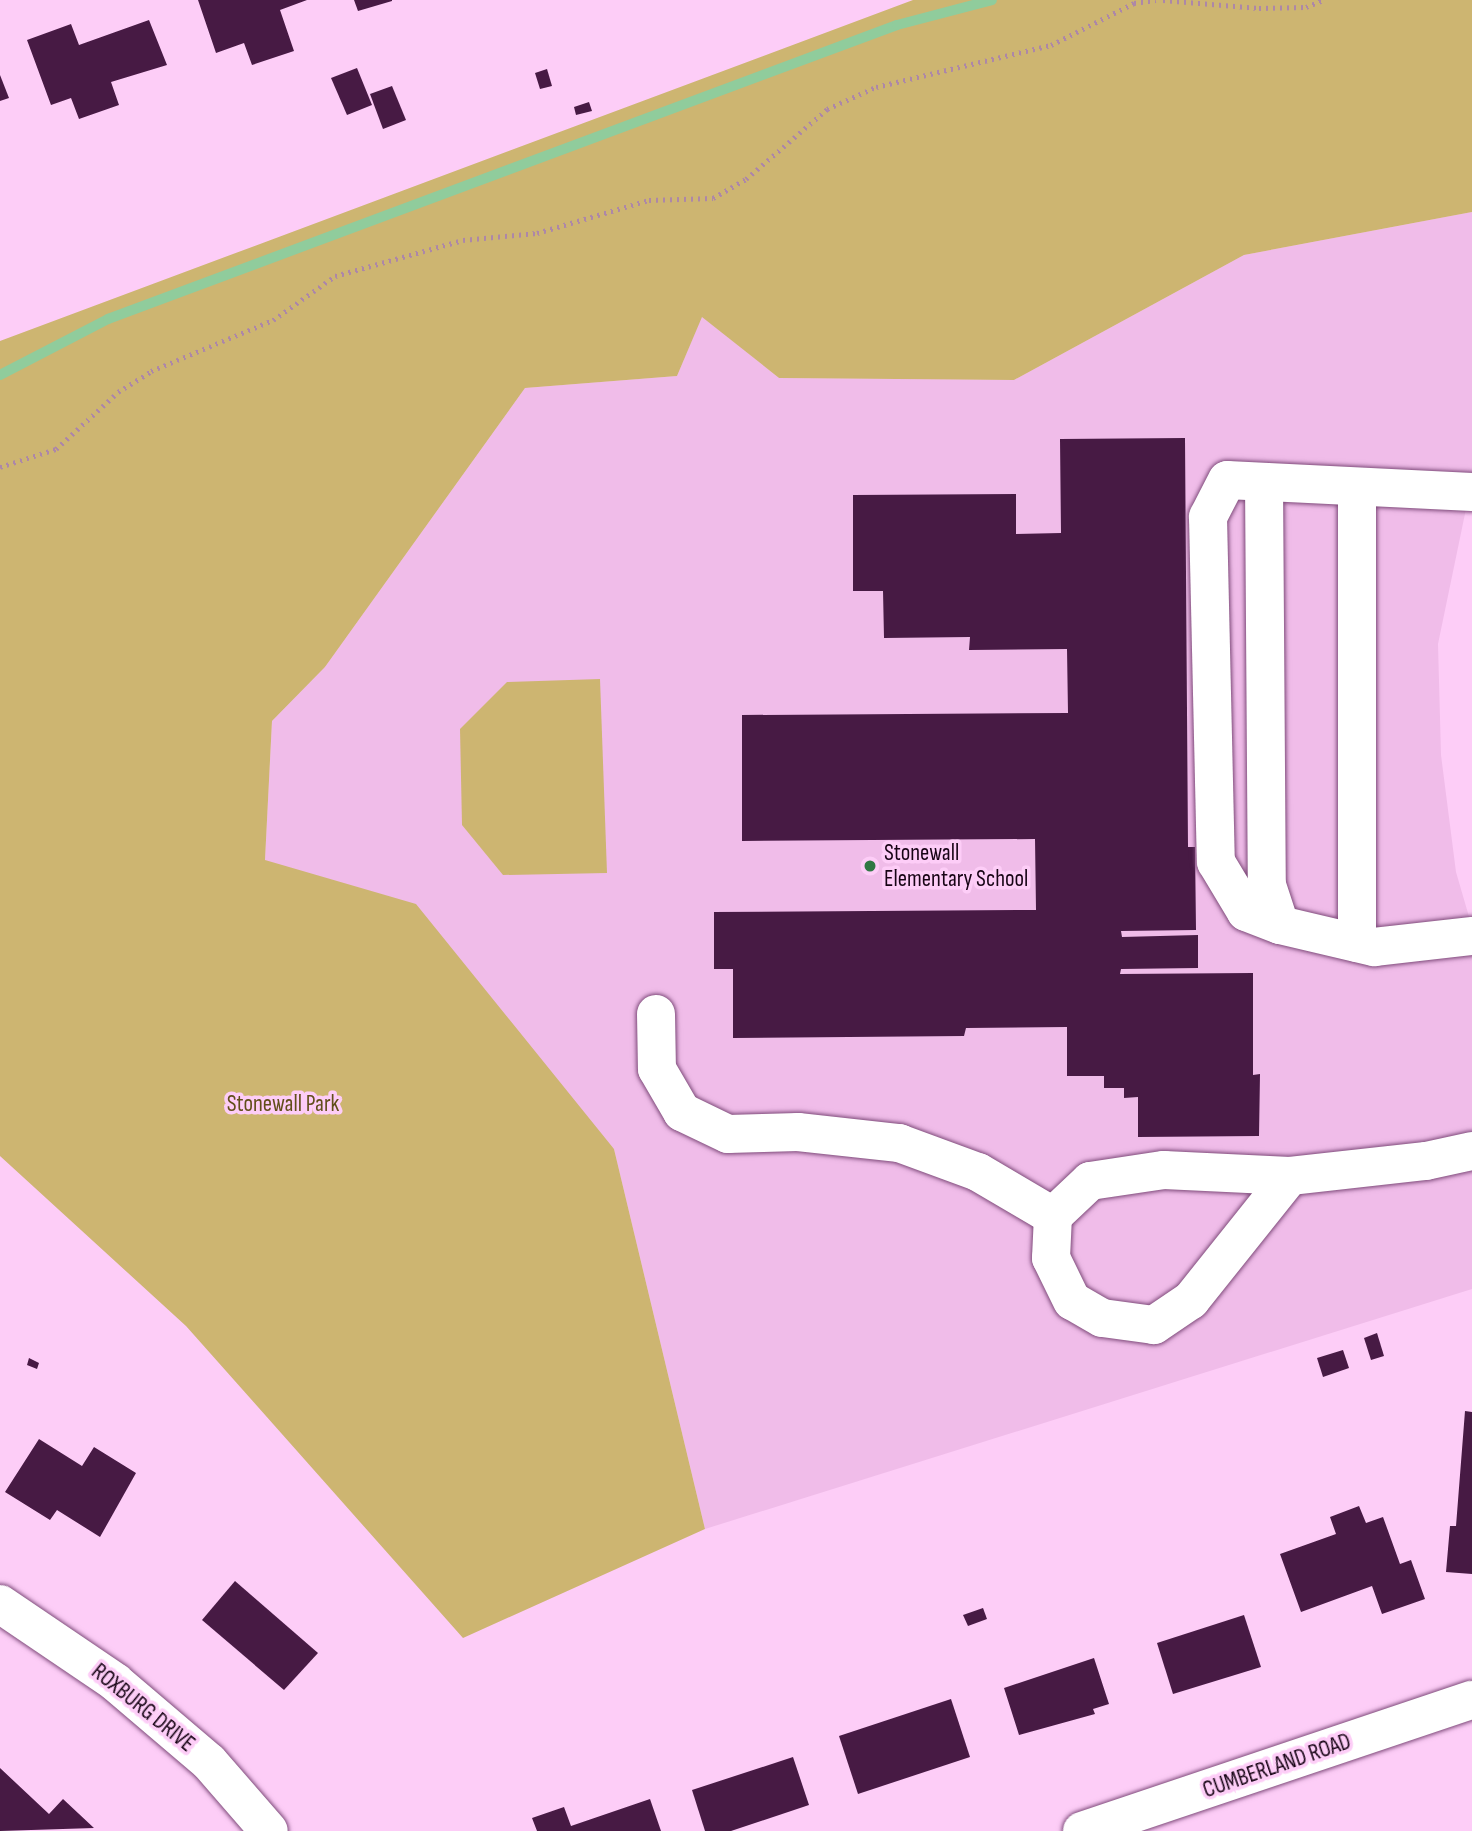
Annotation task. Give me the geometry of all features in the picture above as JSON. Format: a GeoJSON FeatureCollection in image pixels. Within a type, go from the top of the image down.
{"type":"FeatureCollection","features":[{"type":"Feature","properties":{"kind":"street"},"geometry":{"type":"LineString","coordinates":[[1472,492],[1227,481],[1208,517],[1216,862],[1246,912],[1280,925],[1374,947],[1472,936]]}},
{"type":"Feature","properties":{"kind":"street"},"geometry":{"type":"LineString","coordinates":[[1264,482],[1267,886],[1280,925]]}},
{"type":"Feature","properties":{"kind":"street"},"geometry":{"type":"LineString","coordinates":[[1357,487],[1357,943]]}},
{"type":"Feature","properties":{"kind":"street"},"geometry":{"type":"LineString","coordinates":[[656,1014],[657,1069],[682,1112],[727,1134],[799,1132],[899,1143],[978,1172],[1054,1216]]}},
{"type":"Feature","properties":{"kind":"street"},"geometry":{"type":"LineString","coordinates":[[1290,1176],[1191,1300],[1154,1325],[1102,1318],[1072,1301],[1051,1258],[1054,1216],[1090,1181],[1164,1170],[1290,1176],[1426,1161],[1472,1151]]}},
{"type":"Feature","properties":{"kind":"street","name":"ROXBURG DRIVE"},"geometry":{"type":"LineString","coordinates":[[0,1604],[115,1682],[209,1762],[269,1831]]}},
{"type":"Feature","properties":{"kind":"street","name":"CUMBERLAND ROAD"},"geometry":{"type":"LineString","coordinates":[[1082,1831],[1472,1700]]}},
{"type":"Feature","properties":{"kind":"path"},"geometry":{"type":"LineString","coordinates":[[0,467],[56,449],[118,392],[151,371],[273,320],[335,276],[463,240],[537,233],[649,200],[713,198],[746,179],[827,109],[876,87],[1051,45],[1134,3],[1156,0]]}},
{"type":"Feature","properties":{"kind":"path"},"geometry":{"type":"LineString","coordinates":[[1163,0],[1259,8],[1306,7],[1323,0]]}},
{"type":"Feature","properties":{"kind":"shaded area","name":"Stonewall Elementary School"},"geometry":{"type":"Polygon","coordinates":[[[1472,212],[1472,480],[1438,644],[1441,755],[1456,872],[1472,927],[1472,1289],[705,1529],[614,1149],[265,860],[272,721],[325,667],[525,388],[677,376],[702,316],[779,378],[1014,380],[1244,255],[1472,212]]]}},
{"type":"Feature","properties":{"kind":"green space","name":"Stonewall Park"},"geometry":{"type":"Polygon","coordinates":[[[913,0],[1472,0],[1472,212],[1244,255],[1014,380],[779,378],[702,317],[677,376],[525,388],[325,667],[272,721],[265,860],[416,904],[614,1149],[705,1529],[463,1638],[186,1326],[0,1156],[0,341],[913,0]]]}},
{"type":"Feature","properties":{"kind":"green space"},"geometry":{"type":"Polygon","coordinates":[[[600,679],[607,873],[503,875],[462,825],[460,729],[507,682],[600,679]]]}},
{"type":"Feature","properties":{"kind":"building"},"geometry":{"type":"Polygon","coordinates":[[[198,0],[307,0],[280,10],[294,51],[252,65],[244,43],[216,53],[198,0]]]}},
{"type":"Feature","properties":{"kind":"building"},"geometry":{"type":"Polygon","coordinates":[[[354,0],[392,0],[392,1],[358,11],[354,0]]]}},
{"type":"Feature","properties":{"kind":"building"},"geometry":{"type":"Polygon","coordinates":[[[149,20],[167,65],[111,82],[119,105],[79,119],[71,98],[51,105],[27,40],[71,24],[79,45],[149,20]]]}},
{"type":"Feature","properties":{"kind":"building"},"geometry":{"type":"Polygon","coordinates":[[[357,68],[372,105],[347,115],[331,78],[357,68]]]}},
{"type":"Feature","properties":{"kind":"building"},"geometry":{"type":"Polygon","coordinates":[[[547,69],[552,86],[540,89],[535,73],[547,69]]]}},
{"type":"Feature","properties":{"kind":"building"},"geometry":{"type":"Polygon","coordinates":[[[0,75],[9,98],[0,101],[0,75]]]}},
{"type":"Feature","properties":{"kind":"building"},"geometry":{"type":"Polygon","coordinates":[[[392,86],[406,120],[383,129],[370,94],[392,86]]]}},
{"type":"Feature","properties":{"kind":"building"},"geometry":{"type":"Polygon","coordinates":[[[589,102],[592,111],[576,115],[574,107],[589,102]]]}},
{"type":"Feature","properties":{"kind":"building"},"geometry":{"type":"Polygon","coordinates":[[[1185,438],[1188,847],[1195,847],[1196,930],[1121,931],[1122,937],[1198,935],[1198,968],[1121,969],[1120,974],[1253,973],[1253,1075],[1260,1074],[1259,1136],[1138,1137],[1138,1097],[1124,1098],[1124,1088],[1104,1088],[1104,1076],[1067,1076],[1067,1027],[966,1028],[964,1036],[733,1038],[733,969],[714,969],[714,912],[1036,910],[1035,839],[742,841],[742,715],[1068,713],[1067,649],[969,650],[970,637],[884,638],[883,591],[853,591],[853,495],[1016,494],[1016,534],[1061,533],[1060,439],[1185,438]]]}},
{"type":"Feature","properties":{"kind":"building"},"geometry":{"type":"Polygon","coordinates":[[[1377,1333],[1384,1356],[1371,1360],[1364,1338],[1377,1333]]]}},
{"type":"Feature","properties":{"kind":"building"},"geometry":{"type":"Polygon","coordinates":[[[1343,1350],[1349,1368],[1323,1377],[1317,1358],[1343,1350]]]}},
{"type":"Feature","properties":{"kind":"building"},"geometry":{"type":"Polygon","coordinates":[[[29,1358],[39,1363],[37,1369],[27,1365],[29,1358]]]}},
{"type":"Feature","properties":{"kind":"building"},"geometry":{"type":"Polygon","coordinates":[[[1465,1411],[1472,1412],[1472,1574],[1446,1572],[1450,1526],[1456,1526],[1465,1411]]]}},
{"type":"Feature","properties":{"kind":"building"},"geometry":{"type":"Polygon","coordinates":[[[39,1439],[82,1466],[94,1447],[136,1473],[100,1537],[57,1510],[50,1520],[5,1492],[39,1439]]]}},
{"type":"Feature","properties":{"kind":"building"},"geometry":{"type":"Polygon","coordinates":[[[1359,1506],[1366,1523],[1383,1517],[1400,1564],[1411,1560],[1425,1599],[1382,1614],[1372,1586],[1301,1612],[1280,1554],[1336,1534],[1330,1517],[1359,1506]]]}},
{"type":"Feature","properties":{"kind":"building"},"geometry":{"type":"Polygon","coordinates":[[[235,1581],[318,1653],[284,1690],[202,1620],[235,1581]]]}},
{"type":"Feature","properties":{"kind":"building"},"geometry":{"type":"Polygon","coordinates":[[[983,1608],[987,1619],[968,1626],[963,1615],[983,1608]]]}},
{"type":"Feature","properties":{"kind":"building"},"geometry":{"type":"Polygon","coordinates":[[[1244,1615],[1261,1667],[1173,1694],[1157,1643],[1244,1615]]]}},
{"type":"Feature","properties":{"kind":"building"},"geometry":{"type":"Polygon","coordinates":[[[1094,1658],[1109,1704],[1093,1709],[1095,1714],[1019,1735],[1004,1688],[1094,1658]]]}},
{"type":"Feature","properties":{"kind":"building"},"geometry":{"type":"Polygon","coordinates":[[[951,1699],[970,1757],[858,1794],[839,1736],[951,1699]]]}},
{"type":"Feature","properties":{"kind":"building"},"geometry":{"type":"Polygon","coordinates":[[[793,1757],[809,1805],[731,1831],[705,1831],[692,1790],[793,1757]]]}},
{"type":"Feature","properties":{"kind":"building"},"geometry":{"type":"Polygon","coordinates":[[[0,1768],[49,1814],[63,1799],[94,1828],[0,1831],[0,1768]]]}},
{"type":"Feature","properties":{"kind":"building"},"geometry":{"type":"Polygon","coordinates":[[[650,1799],[661,1831],[537,1831],[532,1818],[564,1807],[571,1826],[650,1799]]]}},
{"type":"Feature","properties":{"kind":"waterway"},"geometry":{"type":"LineString","coordinates":[[0,375],[108,319],[897,25],[992,0]]}},
{"type":"Feature","properties":{"kind":"place","name":"Stonewall Elementary School"},"geometry":{"type":"Point","coordinates":[870,866]}}]}
